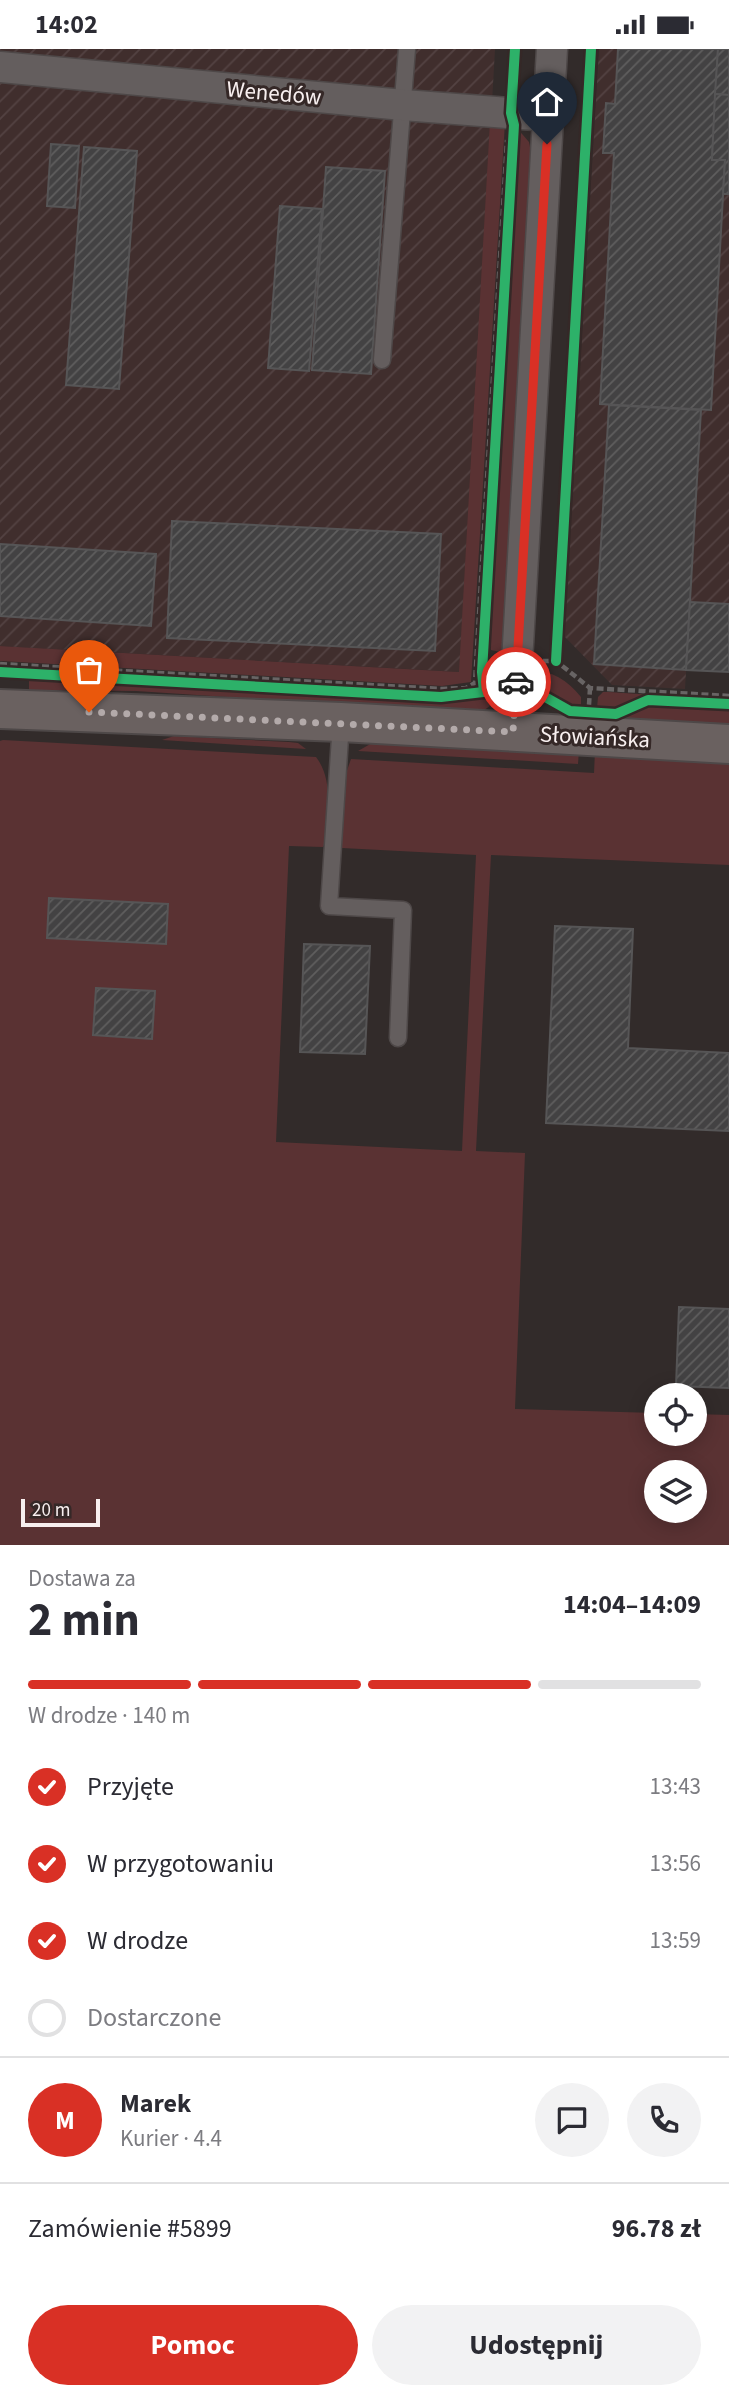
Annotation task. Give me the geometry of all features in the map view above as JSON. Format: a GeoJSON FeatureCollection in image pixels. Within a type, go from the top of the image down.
{"type":"FeatureCollection","features":[{"type":"Feature","properties":{"kind":"main road","name":"Słowiańska"},"geometry":{"type":"LineString","coordinates":[[0,709],[341,722],[729,744]]}},
{"type":"Feature","properties":{"kind":"street"},"geometry":{"type":"LineString","coordinates":[[513,732],[552,49]]}},
{"type":"Feature","properties":{"kind":"street","name":"Wenedów"},"geometry":{"type":"LineString","coordinates":[[0,67],[548,116]]}},
{"type":"Feature","properties":{"kind":"lane"},"geometry":{"type":"LineString","coordinates":[[382,360],[407,49]]}},
{"type":"Feature","properties":{"kind":"lane"},"geometry":{"type":"LineString","coordinates":[[341,722],[329,906],[403,910],[398,1038]]}},
{"type":"Feature","properties":{"kind":"path"},"geometry":{"type":"LineString","coordinates":[[0,664],[455,689],[466,688],[475,683],[480,659],[514,125],[511,113]]}},
{"type":"Feature","properties":{"kind":"path"},"geometry":{"type":"LineString","coordinates":[[0,672],[441,697],[484,692],[480,659]]}},
{"type":"Feature","properties":{"kind":"path"},"geometry":{"type":"LineString","coordinates":[[556,661],[590,688],[729,696]]}},
{"type":"Feature","properties":{"kind":"path"},"geometry":{"type":"LineString","coordinates":[[590,688],[585,710],[603,713]]}},
{"type":"Feature","properties":{"kind":"path"},"geometry":{"type":"LineString","coordinates":[[644,702],[654,699],[729,704]]}},
{"type":"Feature","properties":{"kind":"shaded area"},"geometry":{"type":"Polygon","coordinates":[[[0,49],[495,49],[460,672],[0,646],[0,49]]]}},
{"type":"Feature","properties":{"kind":"shaded area"},"geometry":{"type":"Polygon","coordinates":[[[599,49],[729,49],[729,604],[690,603],[685,689],[612,685],[564,636],[599,49]]]}},
{"type":"Feature","properties":{"kind":"shaded area"},"geometry":{"type":"Polygon","coordinates":[[[490,121],[505,122],[471,682],[442,686],[0,661],[0,646],[459,672],[490,121]]]}},
{"type":"Feature","properties":{"kind":"shaded area"},"geometry":{"type":"Polygon","coordinates":[[[516,127],[529,142],[533,161],[505,653],[491,650],[487,645],[516,127]]]}},
{"type":"Feature","properties":{"kind":"shaded area"},"geometry":{"type":"Polygon","coordinates":[[[531,670],[546,672],[565,681],[581,697],[581,707],[544,690],[530,687],[531,670]]]}},
{"type":"Feature","properties":{"kind":"shaded area"},"geometry":{"type":"Polygon","coordinates":[[[29,678],[440,702],[498,696],[494,703],[483,711],[337,709],[274,700],[136,691],[29,690],[29,678]]]}},
{"type":"Feature","properties":{"kind":"shaded area"},"geometry":{"type":"Polygon","coordinates":[[[603,692],[654,695],[647,695],[620,707],[597,708],[598,697],[603,692]]]}},
{"type":"Feature","properties":{"kind":"shaded area"},"geometry":{"type":"Polygon","coordinates":[[[650,705],[729,708],[729,730],[616,718],[650,705]]]}},
{"type":"Feature","properties":{"kind":"shaded area"},"geometry":{"type":"Polygon","coordinates":[[[174,736],[289,742],[298,743],[306,749],[162,740],[174,736]]]}},
{"type":"Feature","properties":{"kind":"shaded area"},"geometry":{"type":"Polygon","coordinates":[[[0,741],[316,757],[322,766],[327,786],[326,841],[323,847],[289,846],[276,1142],[462,1151],[476,855],[342,848],[339,841],[344,779],[351,759],[594,773],[595,751],[729,759],[729,865],[491,855],[476,1151],[525,1153],[515,1409],[644,1413],[644,1446],[707,1446],[707,1414],[729,1415],[729,1545],[0,1545],[0,741]]]}},
{"type":"Feature","properties":{"kind":"shaded area"},"geometry":{"type":"Polygon","coordinates":[[[372,743],[579,750],[578,764],[358,751],[372,743]]]}},
{"type":"Feature","properties":{"kind":"building"},"geometry":{"type":"Polygon","coordinates":[[[618,49],[718,49],[712,160],[725,160],[711,410],[600,404],[614,153],[603,153],[606,103],[615,104],[618,49]]]}},
{"type":"Feature","properties":{"kind":"building"},"geometry":{"type":"Polygon","coordinates":[[[718,49],[729,49],[729,95],[715,94],[718,49]]]}},
{"type":"Feature","properties":{"kind":"building"},"geometry":{"type":"Polygon","coordinates":[[[715,94],[729,95],[729,194],[723,194],[725,160],[712,160],[715,94]]]}},
{"type":"Feature","properties":{"kind":"building"},"geometry":{"type":"Polygon","coordinates":[[[51,144],[79,146],[75,208],[47,206],[51,144]]]}},
{"type":"Feature","properties":{"kind":"building"},"geometry":{"type":"Polygon","coordinates":[[[84,147],[137,151],[119,389],[66,385],[84,147]]]}},
{"type":"Feature","properties":{"kind":"building"},"geometry":{"type":"Polygon","coordinates":[[[326,167],[385,171],[371,374],[312,370],[326,167]]]}},
{"type":"Feature","properties":{"kind":"building"},"geometry":{"type":"Polygon","coordinates":[[[280,206],[322,209],[309,371],[268,368],[280,206]]]}},
{"type":"Feature","properties":{"kind":"building"},"geometry":{"type":"Polygon","coordinates":[[[609,405],[701,410],[686,670],[594,664],[609,405]]]}},
{"type":"Feature","properties":{"kind":"building"},"geometry":{"type":"Polygon","coordinates":[[[172,521],[441,534],[435,651],[167,638],[172,521]]]}},
{"type":"Feature","properties":{"kind":"building"},"geometry":{"type":"Polygon","coordinates":[[[0,544],[156,554],[151,626],[0,616],[0,544]]]}},
{"type":"Feature","properties":{"kind":"building"},"geometry":{"type":"Polygon","coordinates":[[[690,602],[729,604],[729,672],[686,670],[690,602]]]}},
{"type":"Feature","properties":{"kind":"building"},"geometry":{"type":"Polygon","coordinates":[[[49,898],[168,904],[166,944],[47,938],[49,898]]]}},
{"type":"Feature","properties":{"kind":"building"},"geometry":{"type":"Polygon","coordinates":[[[555,926],[633,929],[628,1048],[729,1053],[729,1131],[546,1123],[555,926]]]}},
{"type":"Feature","properties":{"kind":"building"},"geometry":{"type":"Polygon","coordinates":[[[304,944],[370,946],[365,1054],[300,1052],[304,944]]]}},
{"type":"Feature","properties":{"kind":"building"},"geometry":{"type":"Polygon","coordinates":[[[96,988],[155,991],[152,1039],[93,1035],[96,988]]]}},
{"type":"Feature","properties":{"kind":"building"},"geometry":{"type":"Polygon","coordinates":[[[679,1307],[729,1309],[729,1388],[707,1387],[707,1383],[676,1383],[679,1307]]]}},
{"type":"Feature","properties":{"kind":"cycle path"},"geometry":{"type":"LineString","coordinates":[[484,692],[482,672],[514,125],[511,113],[515,49]]}},
{"type":"Feature","properties":{"kind":"cycle path"},"geometry":{"type":"LineString","coordinates":[[556,661],[591,49]]}},
{"type":"Feature","properties":{"kind":"cycle path"},"geometry":{"type":"LineString","coordinates":[[0,672],[441,697],[500,690],[538,693],[570,711],[616,714],[648,700],[729,704]]}},
{"type":"Feature","properties":{"kind":"way so far"},"geometry":{"type":"LineString","coordinates":[[89,712],[513,732],[516,682]]}},
{"type":"Feature","properties":{"kind":"route"},"geometry":{"type":"LineString","coordinates":[[516,682],[547,144]]}}]}
